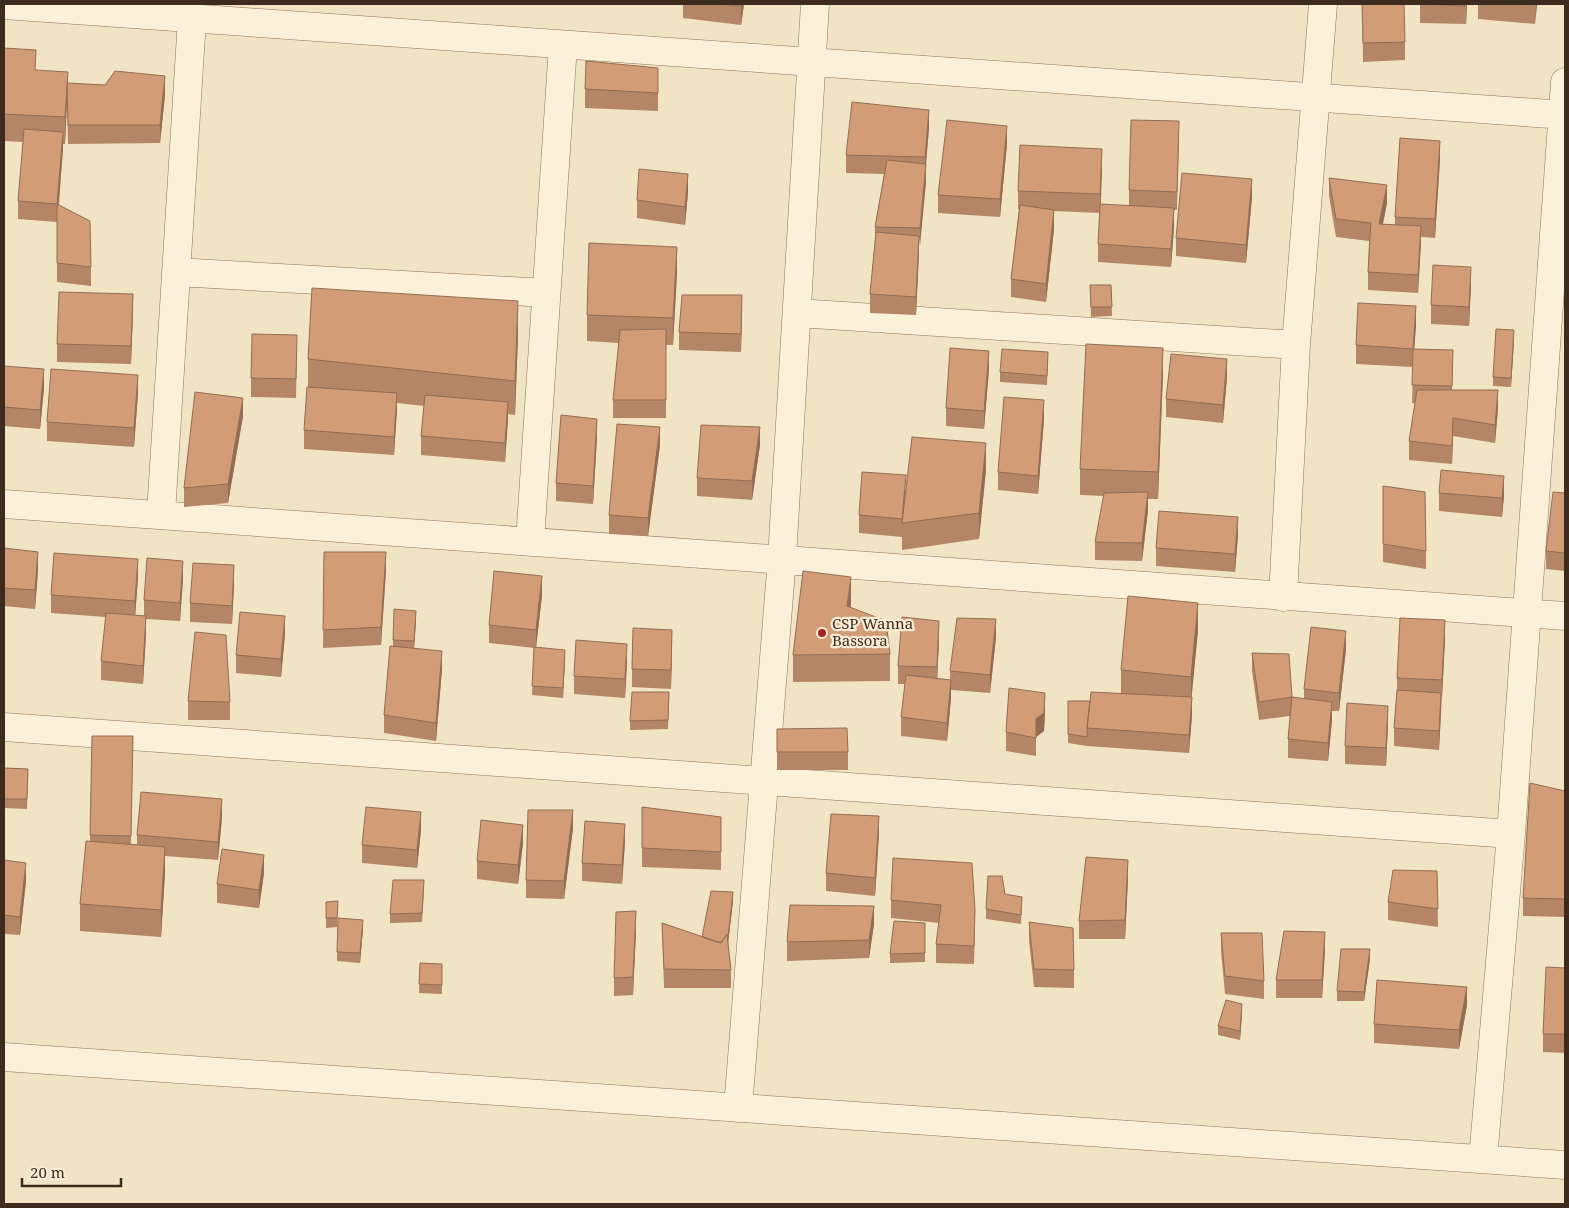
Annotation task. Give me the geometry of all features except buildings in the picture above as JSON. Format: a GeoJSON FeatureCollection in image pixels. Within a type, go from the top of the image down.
{"type":"FeatureCollection","features":[{"type":"Feature","properties":{"kind":"street"},"geometry":{"type":"LineString","coordinates":[[738,1108],[762,781],[782,558],[815,4]]}},
{"type":"Feature","properties":{"kind":"street"},"geometry":{"type":"LineString","coordinates":[[1283,597],[1296,345],[1323,4]]}},
{"type":"Feature","properties":{"kind":"street"},"geometry":{"type":"LineString","coordinates":[[4,6],[1564,115]]}},
{"type":"Feature","properties":{"kind":"street"},"geometry":{"type":"LineString","coordinates":[[161,514],[192,19]]}},
{"type":"Feature","properties":{"kind":"street"},"geometry":{"type":"LineString","coordinates":[[530,541],[563,45]]}},
{"type":"Feature","properties":{"kind":"street"},"geometry":{"type":"LineString","coordinates":[[1483,1160],[1512,834],[1528,613],[1555,369],[1565,82]]}},
{"type":"Feature","properties":{"kind":"street"},"geometry":{"type":"LineString","coordinates":[[176,272],[546,293]]}},
{"type":"Feature","properties":{"kind":"street"},"geometry":{"type":"LineString","coordinates":[[797,313],[1296,345]]}},
{"type":"Feature","properties":{"kind":"street"},"geometry":{"type":"LineString","coordinates":[[4,504],[782,558],[1283,597],[1565,616]]}},
{"type":"Feature","properties":{"kind":"street"},"geometry":{"type":"LineString","coordinates":[[4,727],[1512,834]]}},
{"type":"Feature","properties":{"kind":"street"},"geometry":{"type":"LineString","coordinates":[[4,1057],[1565,1165]]}},
{"type":"Feature","properties":{"kind":"place","name":"CSP Wanna Bassora"},"geometry":{"type":"Point","coordinates":[822,633]}}]}
